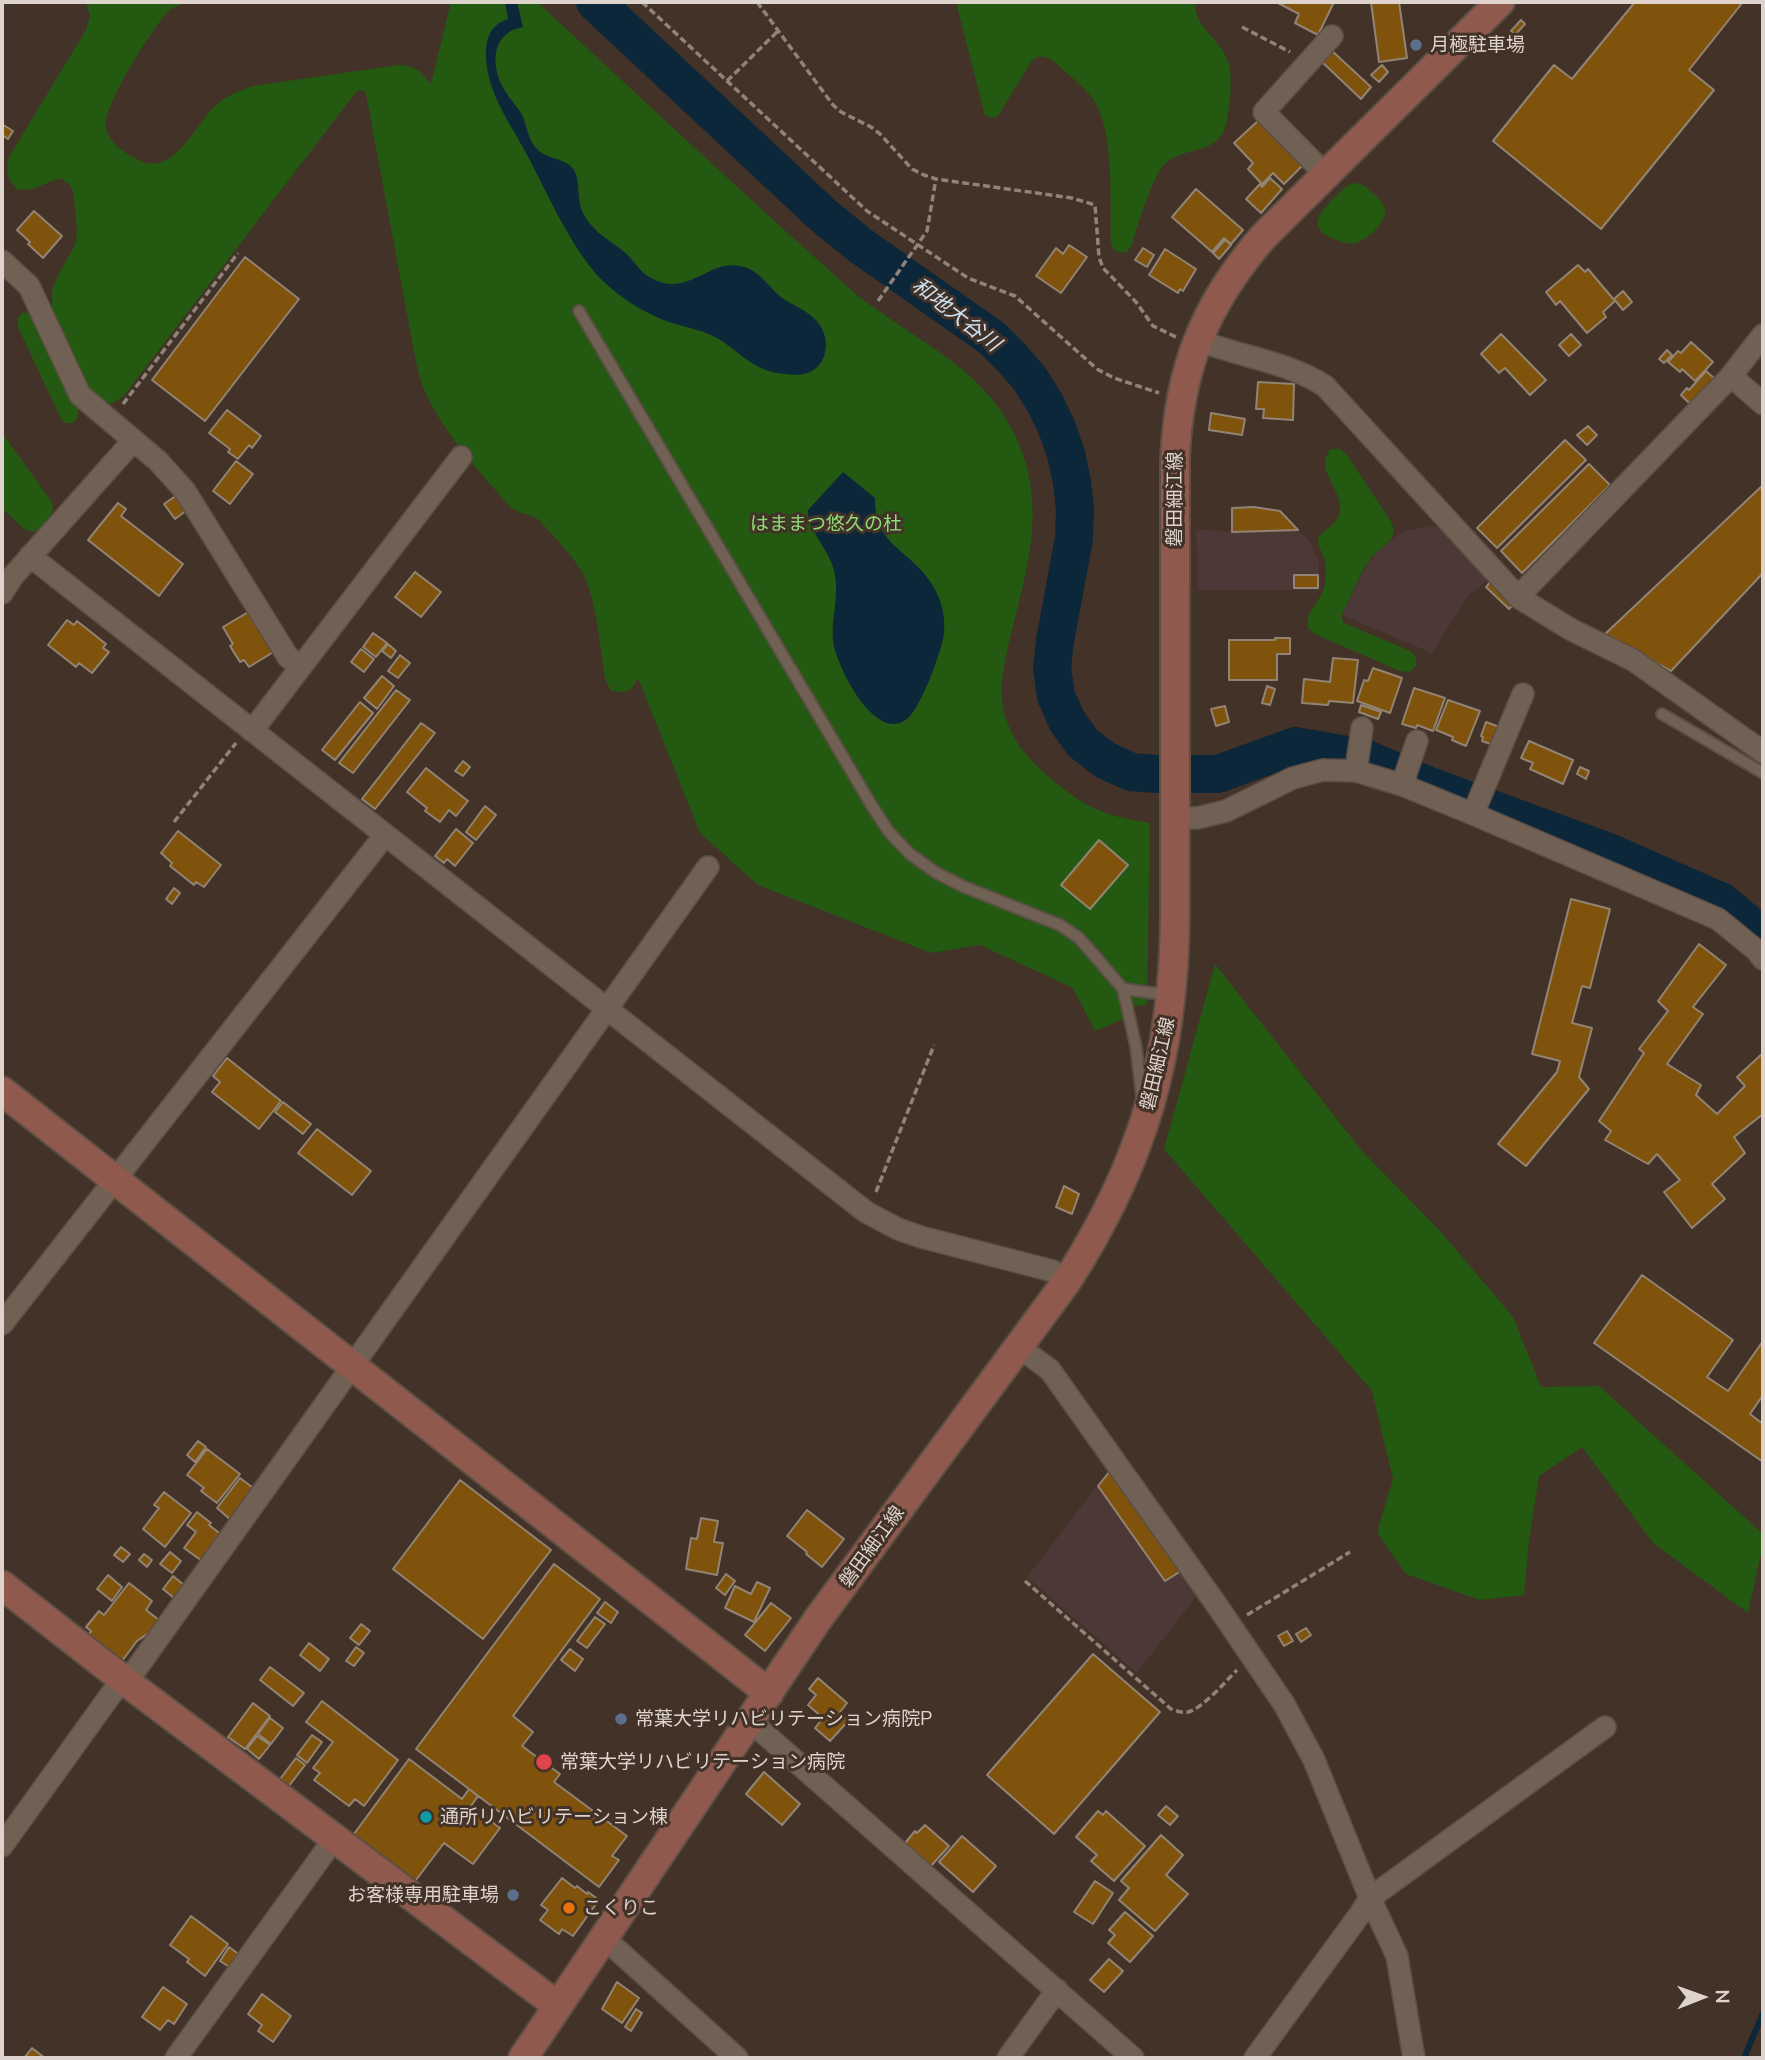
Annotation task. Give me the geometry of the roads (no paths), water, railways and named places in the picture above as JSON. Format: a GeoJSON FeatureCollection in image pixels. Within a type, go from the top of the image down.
{"type":"FeatureCollection","features":[{"type":"Feature","properties":{"kind":"main road","name":"磐田細江線"},"geometry":{"type":"LineString","coordinates":[[523,2058],[818,1619],[1067,1281],[1105,1218],[1134,1154],[1145,1121],[1163,1054],[1172,995],[1175,951],[1175,459],[1181,399],[1197,342],[1215,303],[1245,258],[1263,237],[1500,2]]}},
{"type":"Feature","properties":{"kind":"main road"},"geometry":{"type":"LineString","coordinates":[[2,1091],[769,1693]]}},
{"type":"Feature","properties":{"kind":"main road"},"geometry":{"type":"LineString","coordinates":[[2,1585],[125,1681],[558,2006]]}},
{"type":"Feature","properties":{"kind":"street"},"geometry":{"type":"LineString","coordinates":[[1326,175],[1264,112],[1332,36]]}},
{"type":"Feature","properties":{"kind":"street"},"geometry":{"type":"LineString","coordinates":[[2,261],[29,286],[80,394],[158,461],[185,491],[288,657],[301,667]]}},
{"type":"Feature","properties":{"kind":"street"},"geometry":{"type":"LineString","coordinates":[[1518,597],[1731,376],[1763,335]]}},
{"type":"Feature","properties":{"kind":"street"},"geometry":{"type":"LineString","coordinates":[[1197,342],[1293,369],[1325,386],[1518,597],[1570,629],[1633,660],[1763,752]]}},
{"type":"Feature","properties":{"kind":"street"},"geometry":{"type":"LineString","coordinates":[[1731,376],[1763,404]]}},
{"type":"Feature","properties":{"kind":"street"},"geometry":{"type":"LineString","coordinates":[[2,593],[30,556],[133,441]]}},
{"type":"Feature","properties":{"kind":"street"},"geometry":{"type":"LineString","coordinates":[[250,729],[301,667],[461,457]]}},
{"type":"Feature","properties":{"kind":"street"},"geometry":{"type":"LineString","coordinates":[[30,556],[866,1212],[898,1230],[1053,1271],[1067,1281]]}},
{"type":"Feature","properties":{"kind":"street"},"geometry":{"type":"LineString","coordinates":[[1473,813],[1523,694]]}},
{"type":"Feature","properties":{"kind":"street"},"geometry":{"type":"LineString","coordinates":[[1356,771],[1362,728]]}},
{"type":"Feature","properties":{"kind":"street"},"geometry":{"type":"LineString","coordinates":[[1402,785],[1417,741]]}},
{"type":"Feature","properties":{"kind":"street"},"geometry":{"type":"LineString","coordinates":[[1175,808],[1197,818],[1226,811],[1293,778],[1323,770],[1356,771],[1402,785],[1473,813],[1718,919],[1763,959]]}},
{"type":"Feature","properties":{"kind":"street"},"geometry":{"type":"LineString","coordinates":[[2,1324],[385,835]]}},
{"type":"Feature","properties":{"kind":"street"},"geometry":{"type":"LineString","coordinates":[[2,1846],[112,1693],[137,1668],[708,867]]}},
{"type":"Feature","properties":{"kind":"street"},"geometry":{"type":"LineString","coordinates":[[1019,1347],[1050,1370],[1284,1704],[1314,1760],[1370,1898],[1397,1956],[1415,2058]]}},
{"type":"Feature","properties":{"kind":"street"},"geometry":{"type":"LineString","coordinates":[[750,1721],[1133,2058]]}},
{"type":"Feature","properties":{"kind":"street"},"geometry":{"type":"LineString","coordinates":[[1255,2058],[1370,1898],[1605,1727]]}},
{"type":"Feature","properties":{"kind":"street"},"geometry":{"type":"LineString","coordinates":[[176,2058],[334,1839]]}},
{"type":"Feature","properties":{"kind":"street"},"geometry":{"type":"LineString","coordinates":[[604,1938],[737,2058]]}},
{"type":"Feature","properties":{"kind":"street"},"geometry":{"type":"LineString","coordinates":[[1009,2058],[1057,1990]]}},
{"type":"Feature","properties":{"kind":"lane"},"geometry":{"type":"LineString","coordinates":[[579,311],[889,832],[910,854],[935,872],[962,886],[1060,925],[1079,939],[1123,989],[1136,1047],[1145,1121]]}},
{"type":"Feature","properties":{"kind":"lane"},"geometry":{"type":"LineString","coordinates":[[1662,714],[1763,773]]}},
{"type":"Feature","properties":{"kind":"lane"},"geometry":{"type":"LineString","coordinates":[[1123,989],[1172,995]]}},
{"type":"Feature","properties":{"kind":"water"},"geometry":{"type":"Polygon","coordinates":[[[505,2],[517,2],[523,27],[504,37],[499,45],[496,64],[501,84],[521,114],[536,148],[574,170],[581,208],[589,222],[647,275],[665,283],[689,281],[722,267],[734,265],[753,271],[785,300],[810,314],[823,330],[826,346],[824,356],[816,368],[796,375],[766,370],[716,337],[669,322],[634,305],[603,281],[581,254],[560,219],[493,90],[486,63],[487,44],[493,29],[508,19],[505,2]]]}},
{"type":"Feature","properties":{"kind":"water"},"geometry":{"type":"Polygon","coordinates":[[[843,472],[875,498],[881,529],[929,580],[943,610],[944,633],[931,676],[915,709],[898,724],[885,722],[872,714],[861,701],[842,668],[833,641],[835,576],[830,560],[811,525],[808,510],[843,472]]]}},
{"type":"Feature","properties":{"kind":"waterway","name":"和地大谷川"},"geometry":{"type":"LineString","coordinates":[[595,2],[824,216],[861,246],[992,338],[1030,379],[1057,428],[1072,482],[1074,538],[1052,668],[1056,696],[1067,721],[1083,743],[1105,760],[1131,772],[1157,774],[1218,774],[1295,746],[1364,758],[1427,785],[1606,851],[1722,902],[1753,928],[1763,941]]}},
{"type":"Feature","properties":{"kind":"waterway"},"geometry":{"type":"LineString","coordinates":[[1744,2058],[1763,2013]]}},
{"type":"Feature","properties":{"kind":"place","name":"月極駐車場"},"geometry":{"type":"Point","coordinates":[1416,45]}},
{"type":"Feature","properties":{"kind":"place","name":"常葉大学リハビリテーション病院P"},"geometry":{"type":"Point","coordinates":[621,1719]}},
{"type":"Feature","properties":{"kind":"place","name":"常葉大学リハビリテーション病院"},"geometry":{"type":"Point","coordinates":[544,1762]}},
{"type":"Feature","properties":{"kind":"place","name":"通所リハビリテーション棟"},"geometry":{"type":"Point","coordinates":[426,1817]}},
{"type":"Feature","properties":{"kind":"place","name":"お客様専用駐車場"},"geometry":{"type":"Point","coordinates":[513,1895]}},
{"type":"Feature","properties":{"kind":"place","name":"こくりこ"},"geometry":{"type":"Point","coordinates":[569,1908]}},
{"type":"Feature","properties":{"kind":"park label","name":"はままつ悠久の杜"},"geometry":{"type":"Point","coordinates":[826,524]}}]}
